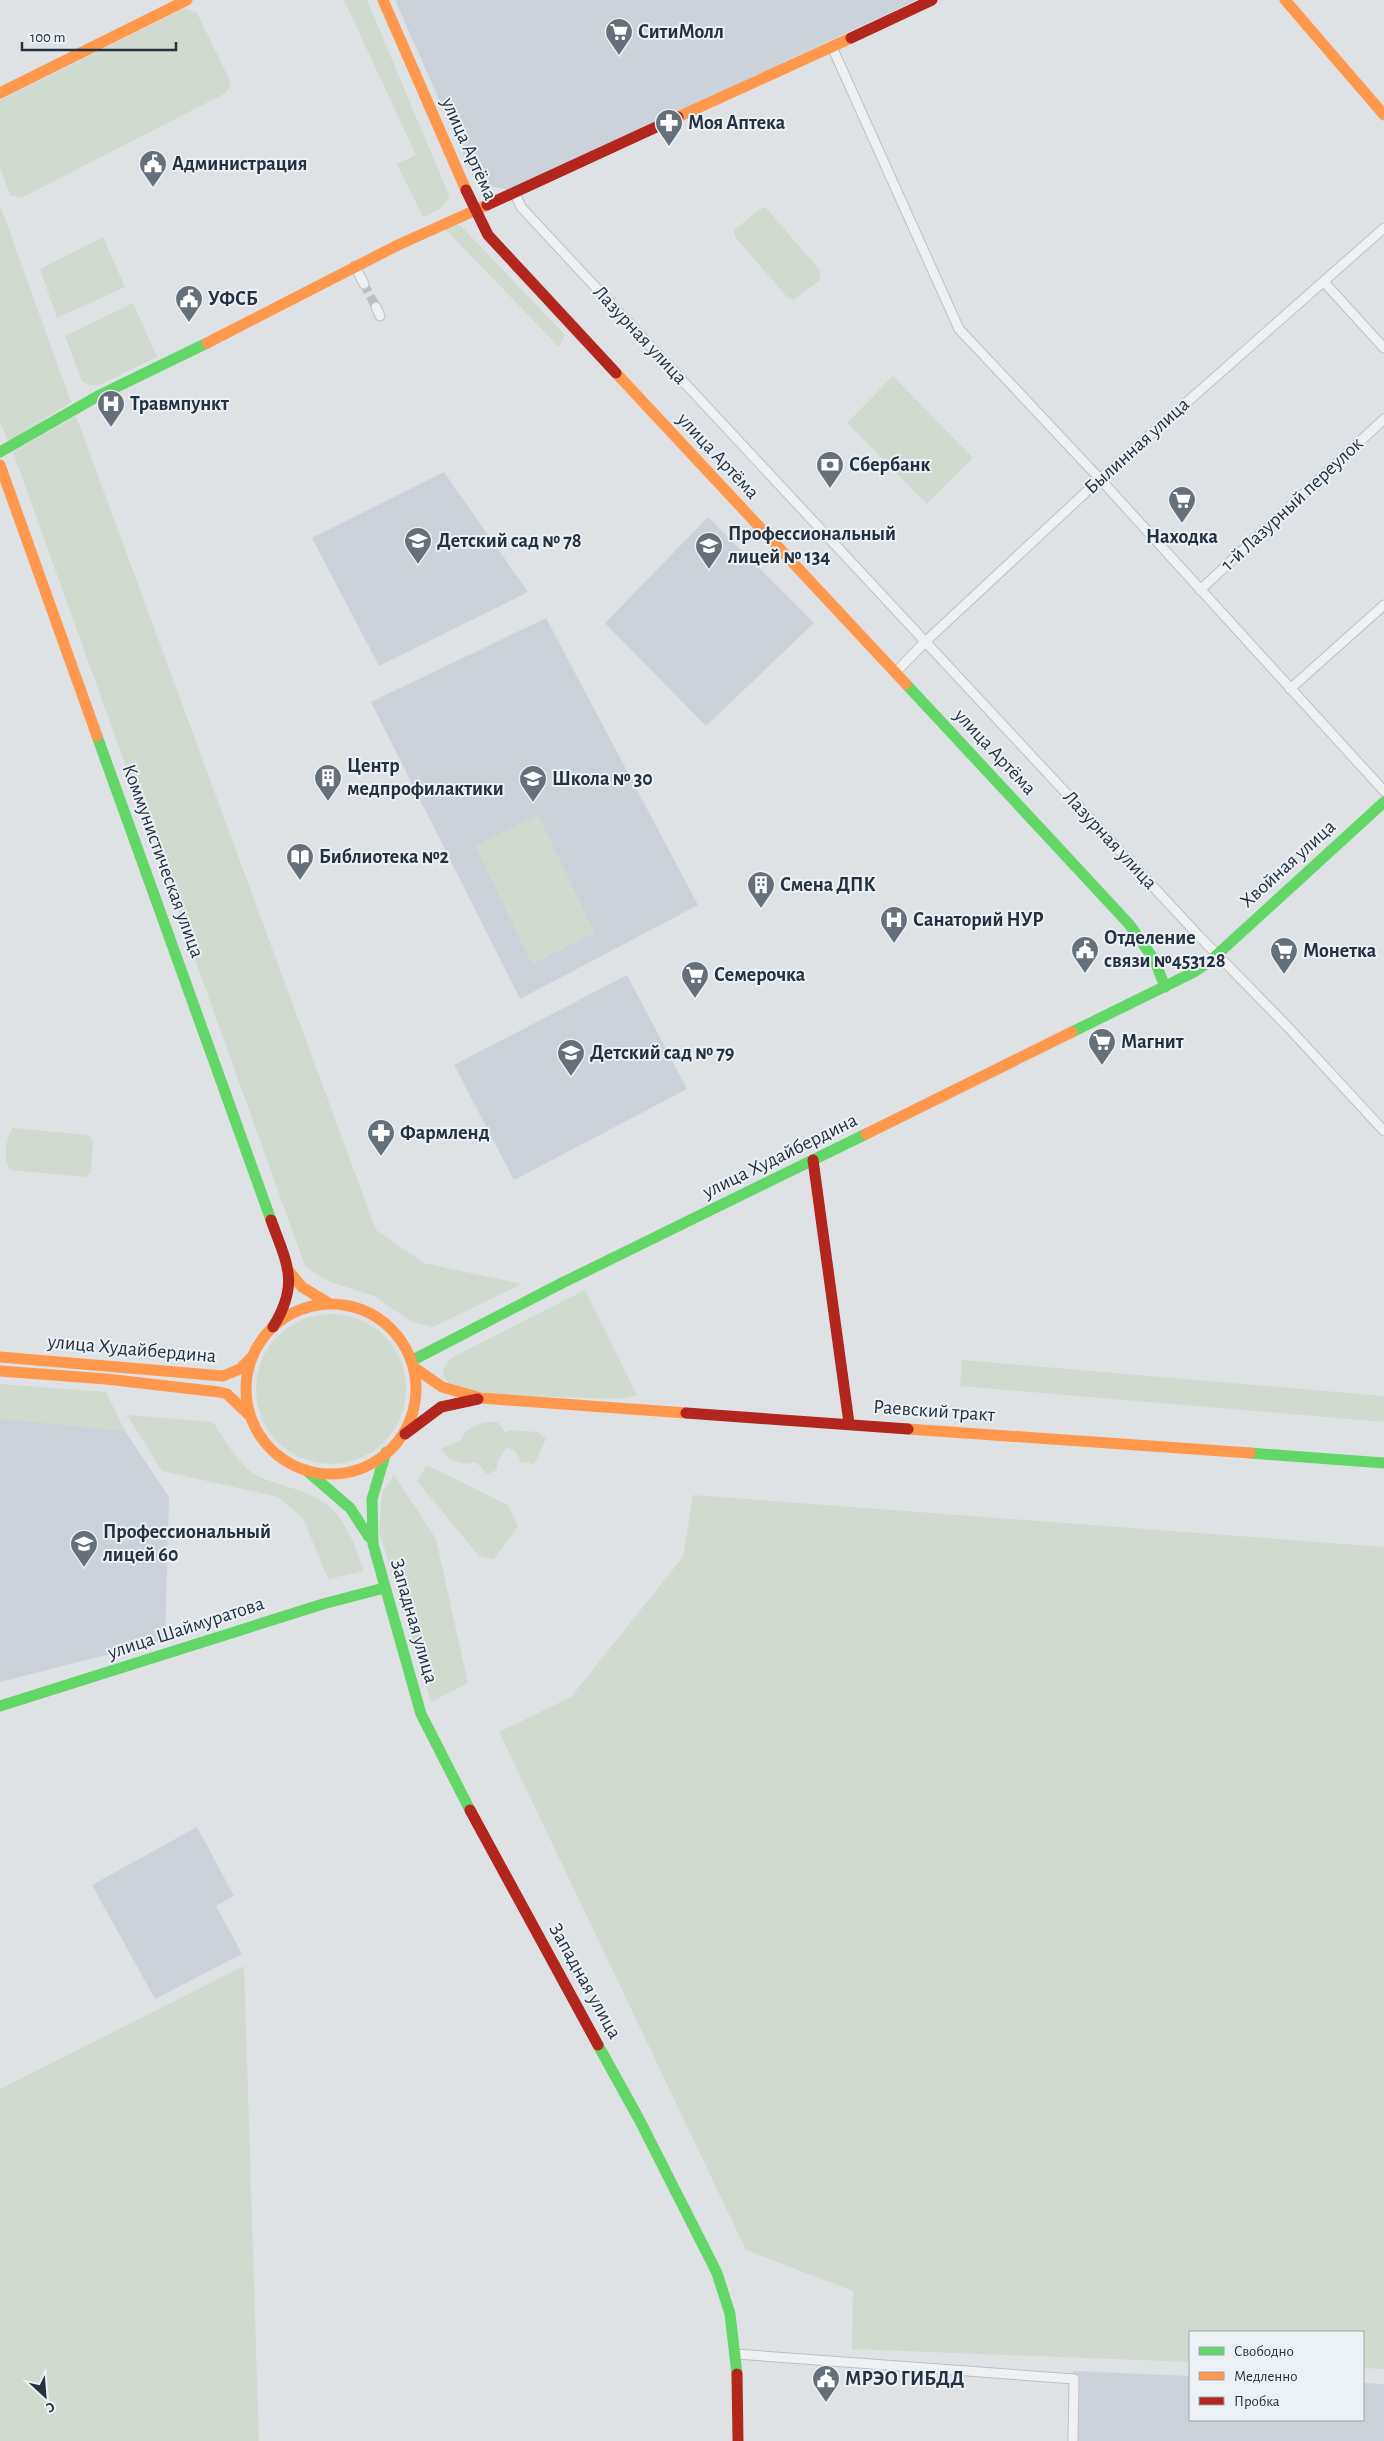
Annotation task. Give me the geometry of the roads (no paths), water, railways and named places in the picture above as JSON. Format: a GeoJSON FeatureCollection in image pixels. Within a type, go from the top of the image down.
{"type":"FeatureCollection","features":[{"type":"Feature","properties":{"kind":"main road"},"geometry":{"type":"LineString","coordinates":[[0,93],[187,0]]}},
{"type":"Feature","properties":{"kind":"main road","name":"улица Артёма"},"geometry":{"type":"LineString","coordinates":[[383,0],[475,210],[488,235],[1129,924],[1152,955],[1165,987]]}},
{"type":"Feature","properties":{"kind":"main road"},"geometry":{"type":"LineString","coordinates":[[0,452],[98,396],[199,347],[355,266],[932,0]]}},
{"type":"Feature","properties":{"kind":"main road"},"geometry":{"type":"LineString","coordinates":[[1285,0],[1384,114]]}},
{"type":"Feature","properties":{"kind":"main road","name":"Коммунистическая улица"},"geometry":{"type":"LineString","coordinates":[[0,465],[289,1270],[290,1290],[286,1306],[273,1327]]}},
{"type":"Feature","properties":{"kind":"main road","name":"Хвойная улица"},"geometry":{"type":"LineString","coordinates":[[1165,987],[1194,972],[1217,954],[1384,802]]}},
{"type":"Feature","properties":{"kind":"main road","name":"улица Худайбердина"},"geometry":{"type":"LineString","coordinates":[[414,1364],[562,1283],[1165,987]]}},
{"type":"Feature","properties":{"kind":"main road"},"geometry":{"type":"LineString","coordinates":[[813,1160],[849,1423]]}},
{"type":"Feature","properties":{"kind":"main road","name":"Коммунистическая улица"},"geometry":{"type":"LineString","coordinates":[[289,1270],[302,1287],[330,1304]]}},
{"type":"Feature","properties":{"kind":"main road"},"geometry":{"type":"LineString","coordinates":[[330,1304],[352,1307],[372,1314],[387,1324],[401,1338],[414,1364],[416,1395],[412,1414],[401,1437],[376,1461],[347,1472],[327,1474],[306,1470],[284,1459],[272,1450],[260,1436],[248,1414],[247,1378],[254,1355],[273,1327],[292,1313],[311,1306],[330,1304]]}},
{"type":"Feature","properties":{"kind":"main road","name":"улица Худайбердина"},"geometry":{"type":"LineString","coordinates":[[0,1357],[222,1376],[240,1369],[254,1355]]}},
{"type":"Feature","properties":{"kind":"main road","name":"Раевский тракт"},"geometry":{"type":"LineString","coordinates":[[414,1364],[442,1387],[482,1398],[1384,1463]]}},
{"type":"Feature","properties":{"kind":"main road","name":"улица Худайбердина"},"geometry":{"type":"LineString","coordinates":[[0,1371],[106,1379],[218,1392],[227,1394],[248,1414]]}},
{"type":"Feature","properties":{"kind":"main road","name":"Раевский тракт"},"geometry":{"type":"LineString","coordinates":[[401,1437],[441,1407],[482,1398]]}},
{"type":"Feature","properties":{"kind":"main road","name":"Западная улица"},"geometry":{"type":"LineString","coordinates":[[373,1544],[372,1499],[386,1452]]}},
{"type":"Feature","properties":{"kind":"main road","name":"Западная улица"},"geometry":{"type":"LineString","coordinates":[[306,1470],[350,1506],[362,1521],[373,1544],[384,1588],[426,1725],[446,1767],[640,2121],[701,2238],[725,2292],[733,2326],[736,2354],[738,2441]]}},
{"type":"Feature","properties":{"kind":"main road","name":"улица Шаймуратова"},"geometry":{"type":"LineString","coordinates":[[0,1706],[323,1604],[384,1588]]}},
{"type":"Feature","properties":{"kind":"street"},"geometry":{"type":"LineString","coordinates":[[832,47],[959,329],[1100,479],[1384,791]]}},
{"type":"Feature","properties":{"kind":"street","name":"Лазурная улица"},"geometry":{"type":"LineString","coordinates":[[515,193],[521,207],[925,642],[1384,1131]]}},
{"type":"Feature","properties":{"kind":"street","name":"Былинная улица"},"geometry":{"type":"LineString","coordinates":[[896,672],[925,642],[1100,479],[1384,228]]}},
{"type":"Feature","properties":{"kind":"street"},"geometry":{"type":"LineString","coordinates":[[355,266],[364,284]]}},
{"type":"Feature","properties":{"kind":"street"},"geometry":{"type":"LineString","coordinates":[[1324,282],[1384,348]]}},
{"type":"Feature","properties":{"kind":"street","name":"1-й Лазурный переулок"},"geometry":{"type":"LineString","coordinates":[[1200,590],[1384,419]]}},
{"type":"Feature","properties":{"kind":"street"},"geometry":{"type":"LineString","coordinates":[[1290,689],[1384,605]]}},
{"type":"Feature","properties":{"kind":"street"},"geometry":{"type":"LineString","coordinates":[[736,2354],[1074,2379],[1073,2441]]}},
{"type":"Feature","properties":{"kind":"tunnel"},"geometry":{"type":"LineString","coordinates":[[364,284],[376,307]]}},
{"type":"Feature","properties":{"kind":"place","name":"СитиМолл"},"geometry":{"type":"Point","coordinates":[619,56]}},
{"type":"Feature","properties":{"kind":"place","name":"Моя Аптека"},"geometry":{"type":"Point","coordinates":[669,147]}},
{"type":"Feature","properties":{"kind":"place","name":"Администрация"},"geometry":{"type":"Point","coordinates":[153,188]}},
{"type":"Feature","properties":{"kind":"place","name":"УФСБ"},"geometry":{"type":"Point","coordinates":[189,323]}},
{"type":"Feature","properties":{"kind":"place","name":"Травмпункт"},"geometry":{"type":"Point","coordinates":[111,428]}},
{"type":"Feature","properties":{"kind":"place","name":"Сбербанк"},"geometry":{"type":"Point","coordinates":[830,489]}},
{"type":"Feature","properties":{"kind":"place","name":"Находка"},"geometry":{"type":"Point","coordinates":[1182,524]}},
{"type":"Feature","properties":{"kind":"place","name":"Детский сад № 78"},"geometry":{"type":"Point","coordinates":[418,565]}},
{"type":"Feature","properties":{"kind":"place","name":"Профессиональный лицей № 134"},"geometry":{"type":"Point","coordinates":[709,570]}},
{"type":"Feature","properties":{"kind":"place","name":"Центр медпрофилактики"},"geometry":{"type":"Point","coordinates":[328,802]}},
{"type":"Feature","properties":{"kind":"place","name":"Школа № 30"},"geometry":{"type":"Point","coordinates":[533,803]}},
{"type":"Feature","properties":{"kind":"place","name":"Библиотека №2"},"geometry":{"type":"Point","coordinates":[300,881]}},
{"type":"Feature","properties":{"kind":"place","name":"Смена ДПК"},"geometry":{"type":"Point","coordinates":[761,909]}},
{"type":"Feature","properties":{"kind":"place","name":"Санаторий НУР"},"geometry":{"type":"Point","coordinates":[894,944]}},
{"type":"Feature","properties":{"kind":"place","name":"Отделение связи №453128"},"geometry":{"type":"Point","coordinates":[1085,974]}},
{"type":"Feature","properties":{"kind":"place","name":"Монетка"},"geometry":{"type":"Point","coordinates":[1284,975]}},
{"type":"Feature","properties":{"kind":"place","name":"Семерочка"},"geometry":{"type":"Point","coordinates":[695,999]}},
{"type":"Feature","properties":{"kind":"place","name":"Магнит"},"geometry":{"type":"Point","coordinates":[1102,1066]}},
{"type":"Feature","properties":{"kind":"place","name":"Детский сад № 79"},"geometry":{"type":"Point","coordinates":[571,1077]}},
{"type":"Feature","properties":{"kind":"place","name":"Фармленд"},"geometry":{"type":"Point","coordinates":[381,1157]}},
{"type":"Feature","properties":{"kind":"place","name":"Профессиональный лицей 60"},"geometry":{"type":"Point","coordinates":[84,1568]}},
{"type":"Feature","properties":{"kind":"place","name":"МРЭО ГИБДД"},"geometry":{"type":"Point","coordinates":[826,2403]}}]}
